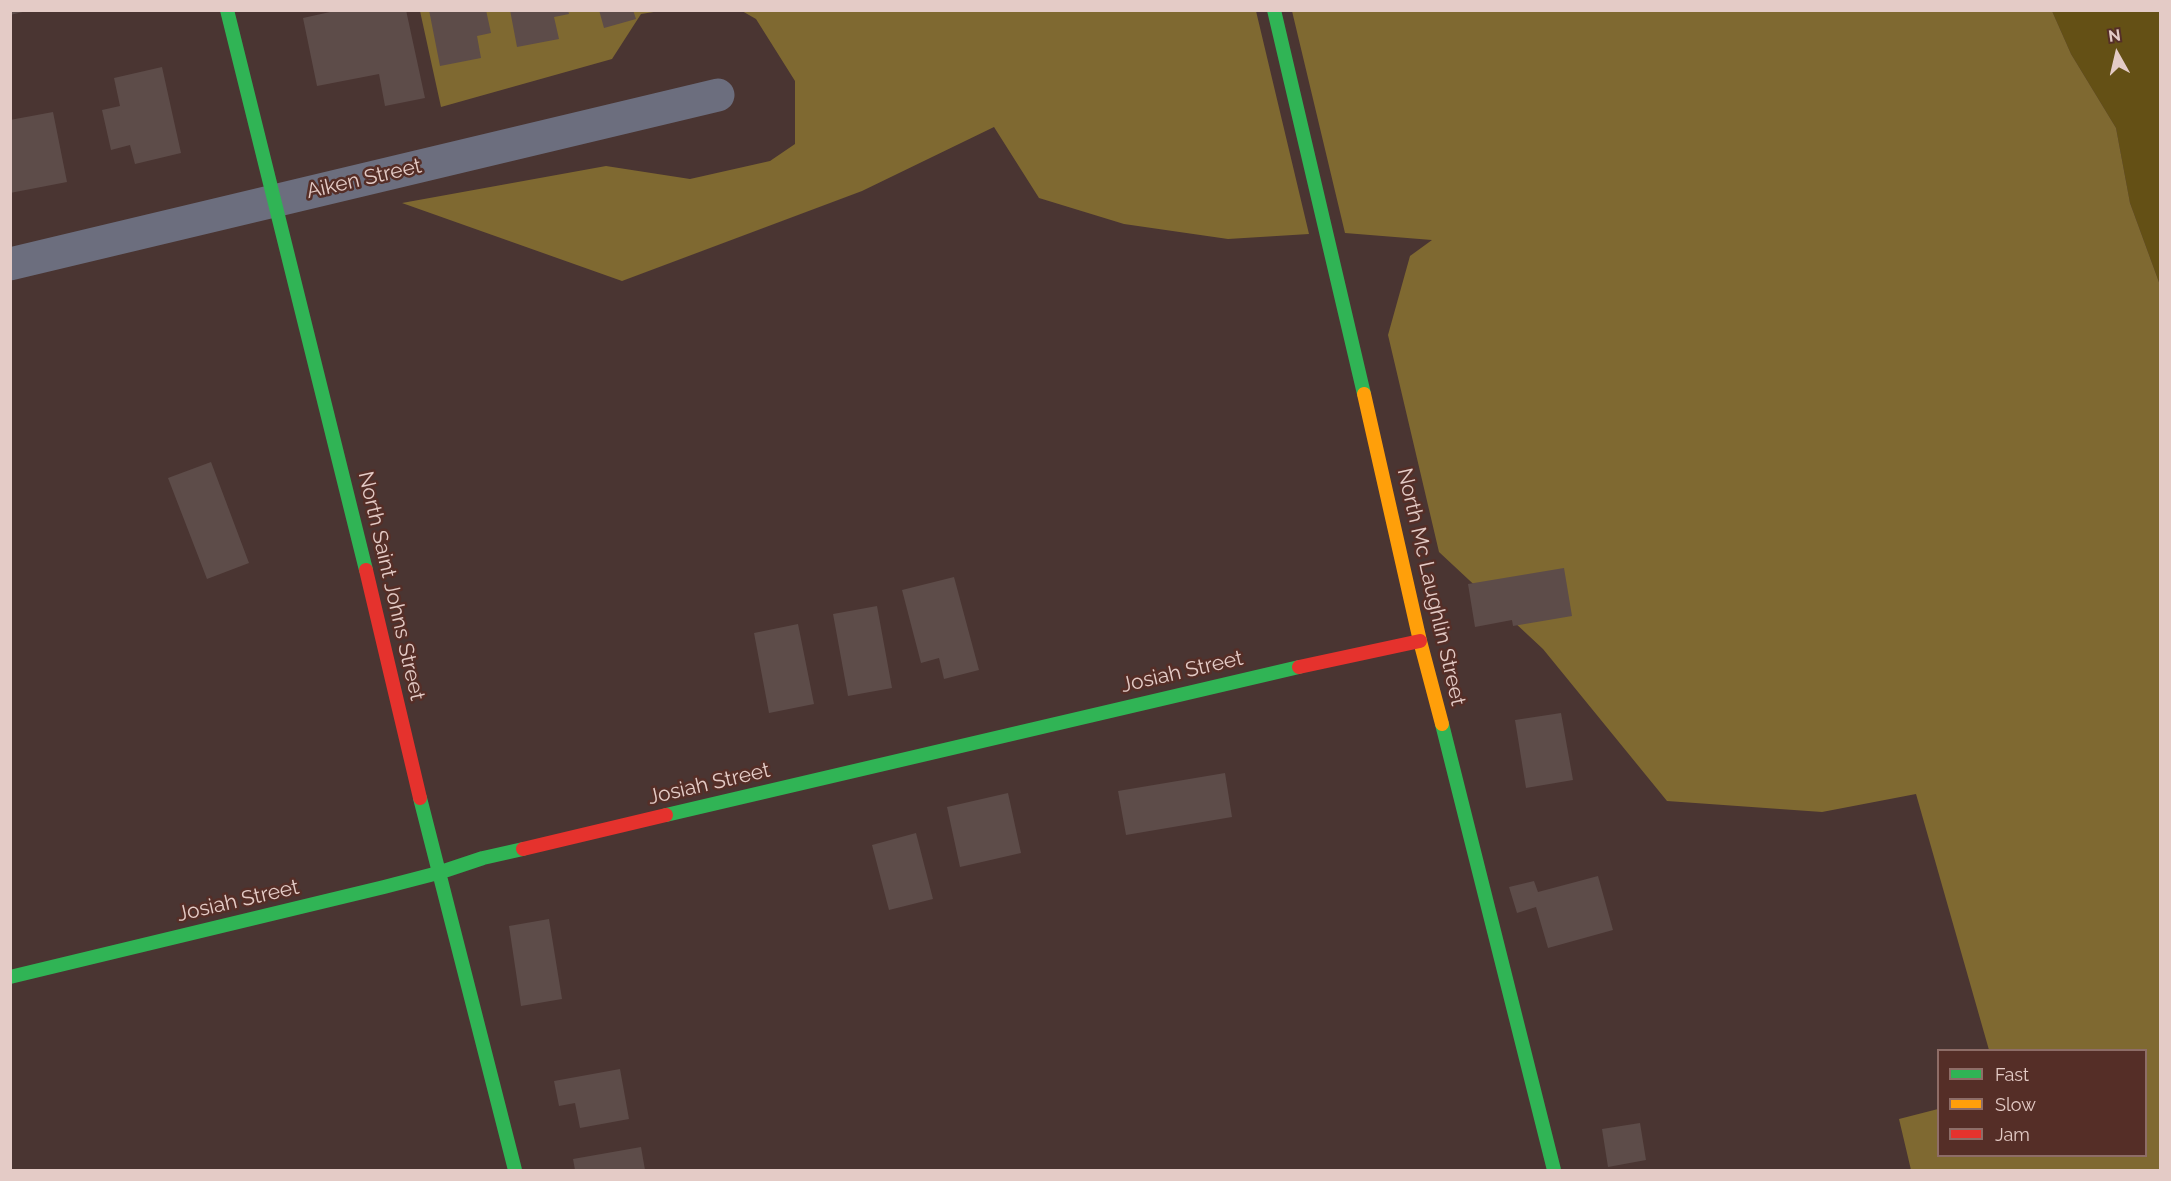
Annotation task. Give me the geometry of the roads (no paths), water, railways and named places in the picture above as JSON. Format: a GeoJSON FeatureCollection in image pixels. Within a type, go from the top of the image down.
{"type":"FeatureCollection","features":[{"type":"Feature","properties":{"kind":"street","name":"North Saint Johns Street"},"geometry":{"type":"LineString","coordinates":[[227,10],[354,520],[438,873],[515,1170]]}},
{"type":"Feature","properties":{"kind":"street","name":"North Mc Laughlin Street"},"geometry":{"type":"LineString","coordinates":[[1274,10],[1420,641],[1554,1170]]}},
{"type":"Feature","properties":{"kind":"street","name":"Aiken Street"},"geometry":{"type":"LineString","coordinates":[[10,264],[718,94]]}},
{"type":"Feature","properties":{"kind":"street","name":"Josiah Street"},"geometry":{"type":"LineString","coordinates":[[10,977],[438,873],[494,855],[1248,678],[1420,641]]}}]}
